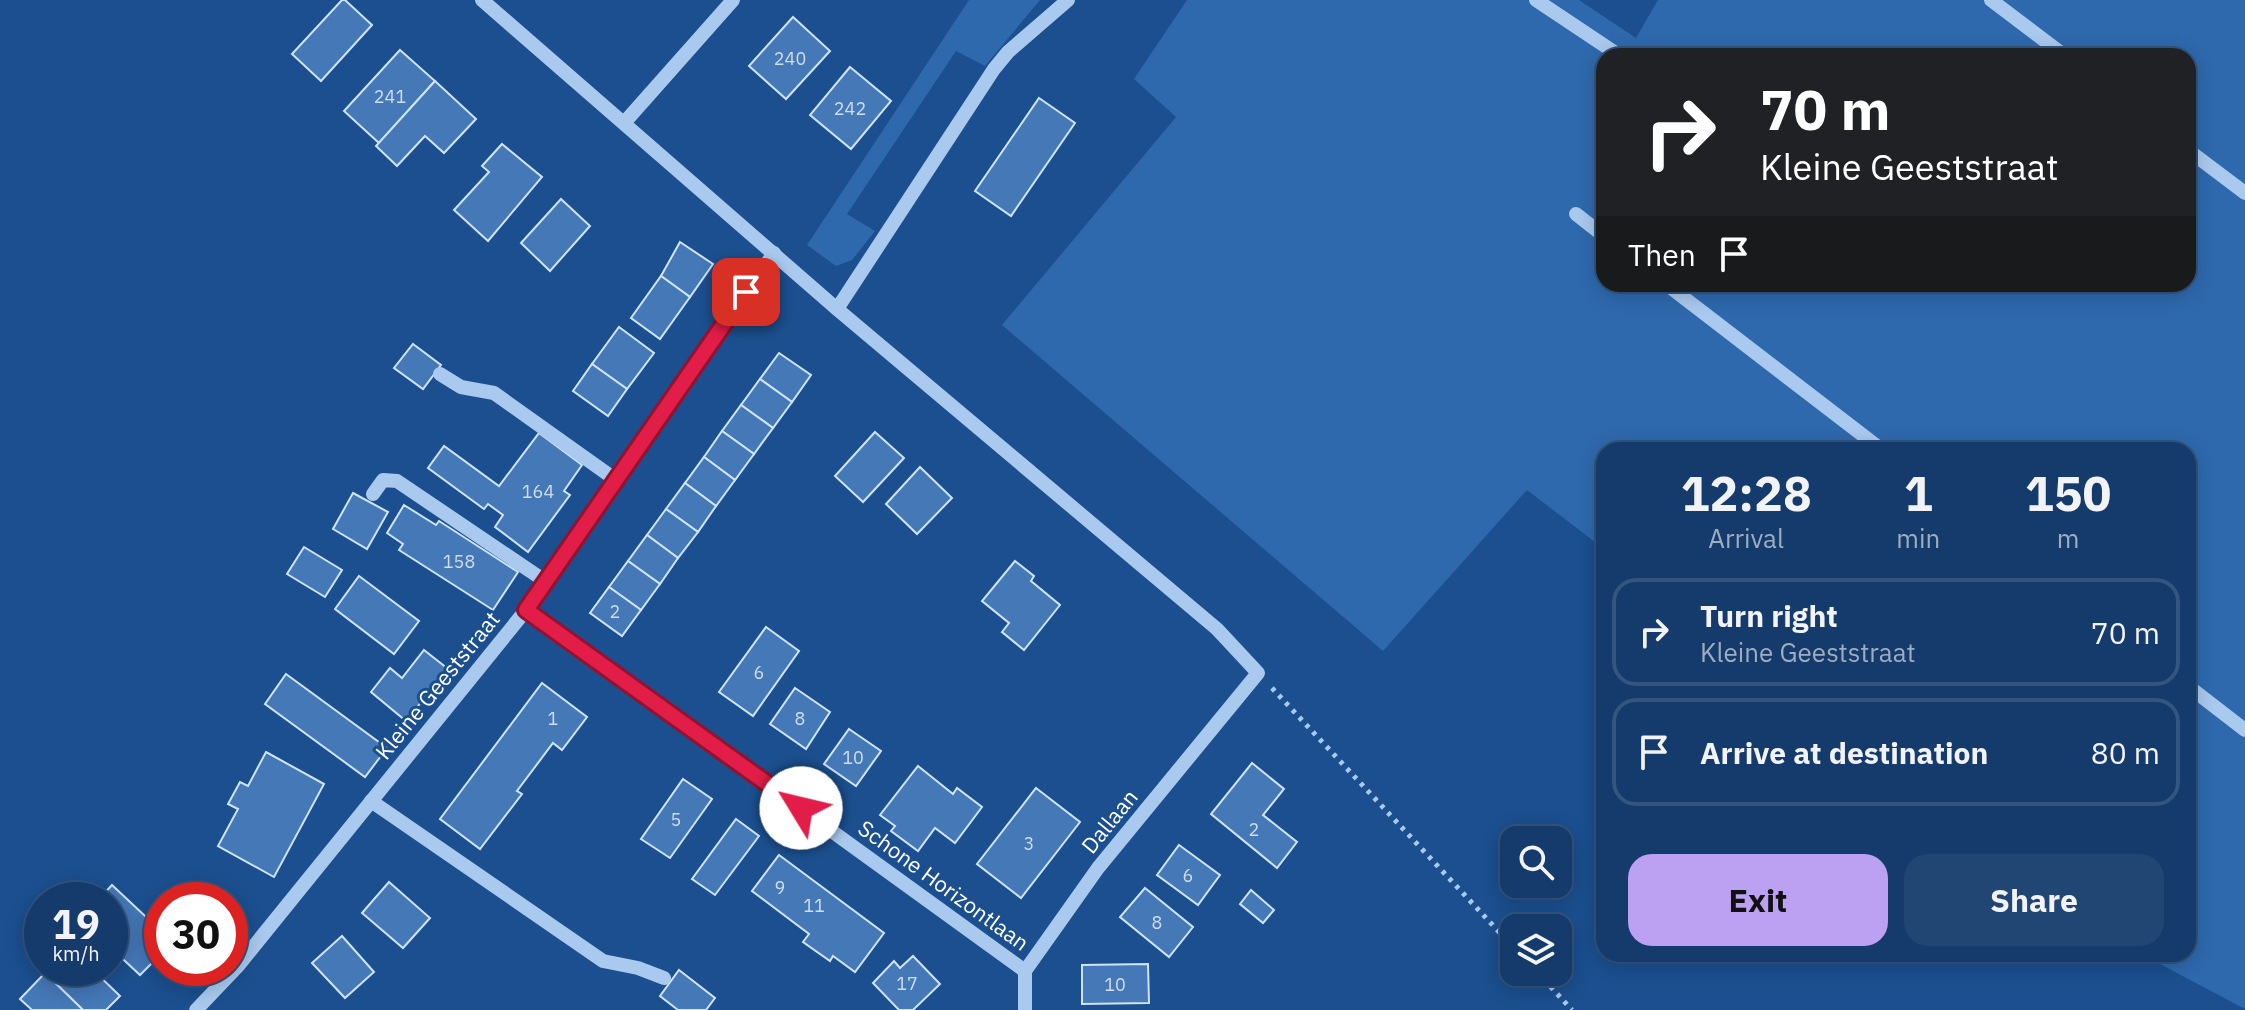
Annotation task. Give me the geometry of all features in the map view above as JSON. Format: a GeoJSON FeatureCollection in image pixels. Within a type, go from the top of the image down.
{"type":"FeatureCollection","features":[{"type":"Feature","properties":{"kind":"street"},"geometry":{"type":"LineString","coordinates":[[482,0],[837,309],[1217,629],[1258,673]]}},
{"type":"Feature","properties":{"kind":"street"},"geometry":{"type":"LineString","coordinates":[[624,123],[733,0]]}},
{"type":"Feature","properties":{"kind":"street"},"geometry":{"type":"LineString","coordinates":[[837,309],[994,69],[1008,52],[1068,0]]}},
{"type":"Feature","properties":{"kind":"street"},"geometry":{"type":"LineString","coordinates":[[1536,0],[1608,48]]}},
{"type":"Feature","properties":{"kind":"street"},"geometry":{"type":"LineString","coordinates":[[1991,0],[2054,48]]}},
{"type":"Feature","properties":{"kind":"street"},"geometry":{"type":"LineString","coordinates":[[2196,156],[2245,193]]}},
{"type":"Feature","properties":{"kind":"street"},"geometry":{"type":"LineString","coordinates":[[1576,214],[1596,230]]}},
{"type":"Feature","properties":{"kind":"street","name":"Kleine Geeststraat"},"geometry":{"type":"LineString","coordinates":[[196,1010],[237,967],[526,610],[774,253]]}},
{"type":"Feature","properties":{"kind":"street"},"geometry":{"type":"LineString","coordinates":[[1676,292],[1872,442]]}},
{"type":"Feature","properties":{"kind":"street"},"geometry":{"type":"LineString","coordinates":[[440,374],[461,387],[494,393],[616,480]]}},
{"type":"Feature","properties":{"kind":"street"},"geometry":{"type":"LineString","coordinates":[[373,494],[383,480],[397,481],[545,581]]}},
{"type":"Feature","properties":{"kind":"street","name":"Schone Horizontlaan"},"geometry":{"type":"LineString","coordinates":[[526,610],[1025,971]]}},
{"type":"Feature","properties":{"kind":"street","name":"Dallaan"},"geometry":{"type":"LineString","coordinates":[[1025,971],[1098,868],[1258,673]]}},
{"type":"Feature","properties":{"kind":"street"},"geometry":{"type":"LineString","coordinates":[[2196,692],[2245,730]]}},
{"type":"Feature","properties":{"kind":"street"},"geometry":{"type":"LineString","coordinates":[[371,801],[603,961],[638,968],[664,978]]}},
{"type":"Feature","properties":{"kind":"street"},"geometry":{"type":"LineString","coordinates":[[1025,971],[1025,1010]]}},
{"type":"Feature","properties":{"kind":"path"},"geometry":{"type":"LineString","coordinates":[[1258,673],[1500,933]]}},
{"type":"Feature","properties":{"kind":"path"},"geometry":{"type":"LineString","coordinates":[[1550,986],[1572,1010]]}},
{"type":"Feature","properties":{"kind":"shaded area"},"geometry":{"type":"Polygon","coordinates":[[[969,0],[1040,0],[985,66],[956,51],[847,214],[875,231],[852,260],[836,266],[807,245],[969,0]]]}},
{"type":"Feature","properties":{"kind":"shaded area"},"geometry":{"type":"Polygon","coordinates":[[[1187,0],[1579,0],[1636,38],[1658,0],[2245,0],[2245,1009],[2156,962],[2196,962],[2196,442],[1596,442],[1596,543],[1527,490],[1383,651],[1002,325],[1176,117],[1134,79],[1187,0]]]}},
{"type":"Feature","properties":{"kind":"building"},"geometry":{"type":"Polygon","coordinates":[[[342,0],[372,25],[321,81],[292,54],[342,0]]]}},
{"type":"Feature","properties":{"kind":"building"},"geometry":{"type":"Polygon","coordinates":[[[793,17],[830,51],[786,99],[749,66],[793,17]]]}},
{"type":"Feature","properties":{"kind":"building"},"geometry":{"type":"Polygon","coordinates":[[[400,50],[435,81],[379,143],[344,111],[400,50]]]}},
{"type":"Feature","properties":{"kind":"building"},"geometry":{"type":"Polygon","coordinates":[[[850,67],[891,101],[851,149],[810,115],[850,67]]]}},
{"type":"Feature","properties":{"kind":"building"},"geometry":{"type":"Polygon","coordinates":[[[435,81],[476,119],[444,153],[425,136],[397,166],[376,146],[435,81]]]}},
{"type":"Feature","properties":{"kind":"building"},"geometry":{"type":"Polygon","coordinates":[[[1039,98],[1075,123],[1011,216],[975,191],[1039,98]]]}},
{"type":"Feature","properties":{"kind":"building"},"geometry":{"type":"Polygon","coordinates":[[[502,144],[542,177],[488,241],[454,210],[489,172],[482,166],[502,144]]]}},
{"type":"Feature","properties":{"kind":"building"},"geometry":{"type":"Polygon","coordinates":[[[561,199],[590,226],[550,271],[521,243],[561,199]]]}},
{"type":"Feature","properties":{"kind":"building"},"geometry":{"type":"Polygon","coordinates":[[[680,242],[713,264],[690,297],[661,276],[680,242]]]}},
{"type":"Feature","properties":{"kind":"building"},"geometry":{"type":"Polygon","coordinates":[[[661,276],[690,297],[660,339],[631,318],[661,276]]]}},
{"type":"Feature","properties":{"kind":"building"},"geometry":{"type":"Polygon","coordinates":[[[619,327],[654,353],[627,389],[592,364],[619,327]]]}},
{"type":"Feature","properties":{"kind":"building"},"geometry":{"type":"Polygon","coordinates":[[[413,344],[441,365],[423,389],[394,368],[413,344]]]}},
{"type":"Feature","properties":{"kind":"building"},"geometry":{"type":"Polygon","coordinates":[[[779,353],[811,375],[792,402],[760,379],[779,353]]]}},
{"type":"Feature","properties":{"kind":"building"},"geometry":{"type":"Polygon","coordinates":[[[592,364],[627,389],[608,416],[573,391],[592,364]]]}},
{"type":"Feature","properties":{"kind":"building"},"geometry":{"type":"Polygon","coordinates":[[[760,379],[792,402],[773,428],[741,405],[760,379]]]}},
{"type":"Feature","properties":{"kind":"building"},"geometry":{"type":"Polygon","coordinates":[[[741,405],[773,428],[754,454],[722,431],[741,405]]]}},
{"type":"Feature","properties":{"kind":"building"},"geometry":{"type":"Polygon","coordinates":[[[722,431],[754,454],[735,480],[704,457],[722,431]]]}},
{"type":"Feature","properties":{"kind":"building"},"geometry":{"type":"Polygon","coordinates":[[[875,432],[904,458],[863,502],[835,476],[875,432]]]}},
{"type":"Feature","properties":{"kind":"building"},"geometry":{"type":"Polygon","coordinates":[[[539,433],[582,465],[564,491],[570,495],[528,552],[495,527],[503,515],[488,504],[484,509],[428,468],[444,446],[499,486],[539,433]]]}},
{"type":"Feature","properties":{"kind":"building"},"geometry":{"type":"Polygon","coordinates":[[[704,457],[735,480],[716,506],[685,483],[704,457]]]}},
{"type":"Feature","properties":{"kind":"building"},"geometry":{"type":"Polygon","coordinates":[[[920,467],[952,498],[917,534],[886,504],[920,467]]]}},
{"type":"Feature","properties":{"kind":"building"},"geometry":{"type":"Polygon","coordinates":[[[685,483],[716,506],[698,532],[666,509],[685,483]]]}},
{"type":"Feature","properties":{"kind":"building"},"geometry":{"type":"Polygon","coordinates":[[[353,493],[388,512],[367,549],[333,529],[353,493]]]}},
{"type":"Feature","properties":{"kind":"building"},"geometry":{"type":"Polygon","coordinates":[[[404,505],[436,525],[439,521],[518,572],[493,610],[399,550],[403,544],[387,533],[404,505]]]}},
{"type":"Feature","properties":{"kind":"building"},"geometry":{"type":"Polygon","coordinates":[[[666,509],[698,532],[678,558],[647,535],[666,509]]]}},
{"type":"Feature","properties":{"kind":"building"},"geometry":{"type":"Polygon","coordinates":[[[647,535],[678,558],[660,584],[628,561],[647,535]]]}},
{"type":"Feature","properties":{"kind":"building"},"geometry":{"type":"Polygon","coordinates":[[[304,547],[342,570],[325,597],[287,574],[304,547]]]}},
{"type":"Feature","properties":{"kind":"building"},"geometry":{"type":"Polygon","coordinates":[[[628,561],[660,584],[641,610],[609,587],[628,561]]]}},
{"type":"Feature","properties":{"kind":"building"},"geometry":{"type":"Polygon","coordinates":[[[1015,561],[1034,576],[1031,581],[1060,605],[1024,650],[1002,632],[1009,623],[982,601],[1015,561]]]}},
{"type":"Feature","properties":{"kind":"building"},"geometry":{"type":"Polygon","coordinates":[[[359,576],[419,621],[394,654],[335,609],[359,576]]]}},
{"type":"Feature","properties":{"kind":"building"},"geometry":{"type":"Polygon","coordinates":[[[609,587],[641,610],[622,636],[590,613],[609,587]]]}},
{"type":"Feature","properties":{"kind":"building"},"geometry":{"type":"Polygon","coordinates":[[[766,627],[799,651],[753,716],[719,692],[766,627]]]}},
{"type":"Feature","properties":{"kind":"building"},"geometry":{"type":"Polygon","coordinates":[[[424,650],[448,669],[406,721],[371,692],[390,668],[402,678],[424,650]]]}},
{"type":"Feature","properties":{"kind":"building"},"geometry":{"type":"Polygon","coordinates":[[[286,674],[387,748],[365,777],[265,704],[286,674]]]}},
{"type":"Feature","properties":{"kind":"building"},"geometry":{"type":"Polygon","coordinates":[[[542,683],[587,717],[562,750],[553,743],[517,791],[522,794],[480,849],[440,819],[542,683]]]}},
{"type":"Feature","properties":{"kind":"building"},"geometry":{"type":"Polygon","coordinates":[[[795,688],[830,712],[806,749],[770,724],[795,688]]]}},
{"type":"Feature","properties":{"kind":"building"},"geometry":{"type":"Polygon","coordinates":[[[849,729],[881,751],[856,786],[824,764],[849,729]]]}},
{"type":"Feature","properties":{"kind":"building"},"geometry":{"type":"Polygon","coordinates":[[[266,752],[324,784],[274,877],[218,846],[238,809],[228,804],[240,782],[248,786],[266,752]]]}},
{"type":"Feature","properties":{"kind":"building"},"geometry":{"type":"Polygon","coordinates":[[[1252,763],[1284,789],[1263,815],[1297,842],[1277,868],[1211,814],[1252,763]]]}},
{"type":"Feature","properties":{"kind":"building"},"geometry":{"type":"Polygon","coordinates":[[[918,766],[953,794],[957,788],[982,807],[955,843],[935,828],[918,851],[891,831],[895,826],[880,815],[918,766]]]}},
{"type":"Feature","properties":{"kind":"building"},"geometry":{"type":"Polygon","coordinates":[[[683,779],[712,799],[670,858],[641,839],[683,779]]]}},
{"type":"Feature","properties":{"kind":"building"},"geometry":{"type":"Polygon","coordinates":[[[1036,788],[1080,822],[1021,898],[977,864],[1036,788]]]}},
{"type":"Feature","properties":{"kind":"building"},"geometry":{"type":"Polygon","coordinates":[[[736,819],[759,836],[715,895],[692,879],[736,819]]]}},
{"type":"Feature","properties":{"kind":"building"},"geometry":{"type":"Polygon","coordinates":[[[1179,845],[1220,875],[1198,905],[1157,875],[1179,845]]]}},
{"type":"Feature","properties":{"kind":"building"},"geometry":{"type":"Polygon","coordinates":[[[779,855],[884,933],[855,972],[833,956],[830,961],[803,942],[809,934],[752,891],[779,855]]]}},
{"type":"Feature","properties":{"kind":"building"},"geometry":{"type":"Polygon","coordinates":[[[389,882],[430,918],[403,948],[362,913],[389,882]]]}},
{"type":"Feature","properties":{"kind":"building"},"geometry":{"type":"Polygon","coordinates":[[[1145,888],[1193,927],[1169,957],[1120,917],[1145,888]]]}},
{"type":"Feature","properties":{"kind":"building"},"geometry":{"type":"Polygon","coordinates":[[[1251,890],[1274,910],[1263,923],[1240,904],[1251,890]]]}},
{"type":"Feature","properties":{"kind":"building"},"geometry":{"type":"Polygon","coordinates":[[[128,900],[144,915],[144,971],[140,975],[128,964],[128,900]]]}},
{"type":"Feature","properties":{"kind":"building"},"geometry":{"type":"Polygon","coordinates":[[[342,936],[374,972],[345,998],[312,963],[342,936]]]}},
{"type":"Feature","properties":{"kind":"building"},"geometry":{"type":"Polygon","coordinates":[[[913,956],[940,984],[913,1010],[899,1010],[873,983],[894,961],[900,968],[913,956]]]}},
{"type":"Feature","properties":{"kind":"building"},"geometry":{"type":"Polygon","coordinates":[[[1148,964],[1149,1003],[1082,1004],[1082,965],[1148,964]]]}},
{"type":"Feature","properties":{"kind":"building"},"geometry":{"type":"Polygon","coordinates":[[[679,970],[715,998],[706,1010],[678,1010],[660,996],[679,970]]]}},
{"type":"Feature","properties":{"kind":"building"},"geometry":{"type":"Polygon","coordinates":[[[32,986],[58,986],[83,1010],[32,1010],[20,999],[32,986]]]}},
{"type":"Feature","properties":{"kind":"building"},"geometry":{"type":"Polygon","coordinates":[[[58,986],[110,986],[120,996],[106,1010],[83,1010],[58,986]]]}},
{"type":"Feature","properties":{"kind":"route"},"geometry":{"type":"LineString","coordinates":[[746,292],[526,610],[801,808]]}}]}
